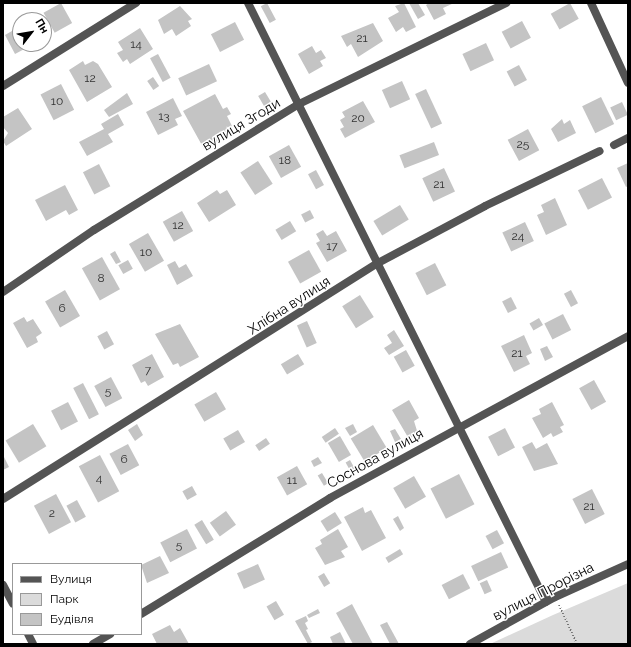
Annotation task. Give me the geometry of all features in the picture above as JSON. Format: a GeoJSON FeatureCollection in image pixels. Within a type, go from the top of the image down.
{"type":"FeatureCollection","features":[{"type":"Feature","properties":{"kind":"street"},"geometry":{"type":"LineString","coordinates":[[3,86],[136,3]]}},
{"type":"Feature","properties":{"kind":"street"},"geometry":{"type":"LineString","coordinates":[[248,3],[297,105],[378,263],[546,602]]}},
{"type":"Feature","properties":{"kind":"street","name":"вулиця Згоди"},"geometry":{"type":"LineString","coordinates":[[3,292],[94,230],[297,105],[506,3]]}},
{"type":"Feature","properties":{"kind":"street"},"geometry":{"type":"LineString","coordinates":[[591,3],[628,83]]}},
{"type":"Feature","properties":{"kind":"street"},"geometry":{"type":"LineString","coordinates":[[614,145],[628,138]]}},
{"type":"Feature","properties":{"kind":"street","name":"Хлібна вулиця"},"geometry":{"type":"LineString","coordinates":[[3,499],[378,263],[486,206],[600,151]]}},
{"type":"Feature","properties":{"kind":"street","name":"Соснова вулиця"},"geometry":{"type":"LineString","coordinates":[[142,613],[330,498],[459,425],[628,336]]}},
{"type":"Feature","properties":{"kind":"street","name":"вулиця Прорізна"},"geometry":{"type":"LineString","coordinates":[[470,644],[555,597],[628,564]]}},
{"type":"Feature","properties":{"kind":"street"},"geometry":{"type":"LineString","coordinates":[[3,584],[12,602]]}},
{"type":"Feature","properties":{"kind":"street"},"geometry":{"type":"LineString","coordinates":[[28,635],[33,644]]}},
{"type":"Feature","properties":{"kind":"street"},"geometry":{"type":"LineString","coordinates":[[93,644],[108,635]]}},
{"type":"Feature","properties":{"kind":"path"},"geometry":{"type":"LineString","coordinates":[[555,597],[577,644]]}},
{"type":"Feature","properties":{"kind":"green space"},"geometry":{"type":"Polygon","coordinates":[[[628,583],[628,644],[490,644],[553,615],[628,583]]]}},
{"type":"Feature","properties":{"kind":"building"},"geometry":{"type":"Polygon","coordinates":[[[61,3],[72,23],[55,33],[52,28],[52,12],[45,12],[61,3]]]}},
{"type":"Feature","properties":{"kind":"building"},"geometry":{"type":"Polygon","coordinates":[[[267,3],[276,20],[270,23],[261,6],[267,3]]]}},
{"type":"Feature","properties":{"kind":"building"},"geometry":{"type":"Polygon","coordinates":[[[404,3],[416,27],[406,32],[403,27],[396,32],[388,18],[399,12],[395,6],[404,3]]]}},
{"type":"Feature","properties":{"kind":"building"},"geometry":{"type":"Polygon","coordinates":[[[409,3],[418,3],[425,15],[418,19],[409,3]]]}},
{"type":"Feature","properties":{"kind":"building"},"geometry":{"type":"Polygon","coordinates":[[[429,3],[454,3],[443,8],[446,14],[434,20],[426,5],[429,3]]]}},
{"type":"Feature","properties":{"kind":"building"},"geometry":{"type":"Polygon","coordinates":[[[570,3],[579,19],[559,29],[551,14],[570,3]]]}},
{"type":"Feature","properties":{"kind":"building"},"geometry":{"type":"Polygon","coordinates":[[[180,6],[192,19],[188,21],[191,26],[176,36],[172,29],[164,34],[158,20],[180,6]]]}},
{"type":"Feature","properties":{"kind":"building"},"geometry":{"type":"Polygon","coordinates":[[[522,21],[531,38],[511,49],[502,32],[522,21]]]}},
{"type":"Feature","properties":{"kind":"building"},"geometry":{"type":"Polygon","coordinates":[[[235,22],[244,40],[220,52],[211,34],[235,22]]]}},
{"type":"Feature","properties":{"kind":"building"},"geometry":{"type":"Polygon","coordinates":[[[373,23],[383,41],[358,57],[351,44],[347,47],[341,36],[373,23]]]}},
{"type":"Feature","properties":{"kind":"building"},"geometry":{"type":"Polygon","coordinates":[[[140,28],[153,49],[130,64],[127,59],[123,62],[117,53],[123,50],[118,42],[140,28]]]}},
{"type":"Feature","properties":{"kind":"building"},"geometry":{"type":"Polygon","coordinates":[[[12,31],[12,48],[5,35],[12,31]]]}},
{"type":"Feature","properties":{"kind":"building"},"geometry":{"type":"Polygon","coordinates":[[[486,43],[494,60],[470,71],[462,54],[486,43]]]}},
{"type":"Feature","properties":{"kind":"building"},"geometry":{"type":"Polygon","coordinates":[[[312,46],[316,53],[321,50],[326,58],[320,61],[323,66],[309,74],[298,54],[312,46]]]}},
{"type":"Feature","properties":{"kind":"building"},"geometry":{"type":"Polygon","coordinates":[[[158,54],[171,78],[163,82],[150,58],[158,54]]]}},
{"type":"Feature","properties":{"kind":"building"},"geometry":{"type":"Polygon","coordinates":[[[83,61],[85,65],[93,61],[98,64],[112,87],[87,102],[69,70],[83,61]]]}},
{"type":"Feature","properties":{"kind":"building"},"geometry":{"type":"Polygon","coordinates":[[[209,64],[217,81],[186,96],[178,78],[209,64]]]}},
{"type":"Feature","properties":{"kind":"building"},"geometry":{"type":"Polygon","coordinates":[[[519,65],[527,80],[515,87],[507,72],[519,65]]]}},
{"type":"Feature","properties":{"kind":"building"},"geometry":{"type":"Polygon","coordinates":[[[153,77],[159,86],[153,90],[147,81],[153,77]]]}},
{"type":"Feature","properties":{"kind":"building"},"geometry":{"type":"Polygon","coordinates":[[[402,81],[410,99],[390,108],[382,90],[402,81]]]}},
{"type":"Feature","properties":{"kind":"building"},"geometry":{"type":"Polygon","coordinates":[[[61,84],[74,110],[54,120],[41,94],[61,84]]]}},
{"type":"Feature","properties":{"kind":"building"},"geometry":{"type":"Polygon","coordinates":[[[426,89],[442,123],[431,129],[415,94],[426,89]]]}},
{"type":"Feature","properties":{"kind":"building"},"geometry":{"type":"Polygon","coordinates":[[[265,92],[271,102],[264,106],[258,96],[265,92]]]}},
{"type":"Feature","properties":{"kind":"building"},"geometry":{"type":"Polygon","coordinates":[[[127,93],[133,104],[109,117],[104,110],[127,93]]]}},
{"type":"Feature","properties":{"kind":"building"},"geometry":{"type":"Polygon","coordinates":[[[215,94],[223,109],[227,107],[231,114],[227,116],[232,126],[225,130],[228,136],[204,149],[183,111],[215,94]]]}},
{"type":"Feature","properties":{"kind":"building"},"geometry":{"type":"Polygon","coordinates":[[[601,97],[614,124],[595,133],[582,106],[601,97]]]}},
{"type":"Feature","properties":{"kind":"building"},"geometry":{"type":"Polygon","coordinates":[[[173,98],[182,116],[175,119],[178,125],[158,135],[146,112],[173,98]]]}},
{"type":"Feature","properties":{"kind":"building"},"geometry":{"type":"Polygon","coordinates":[[[363,101],[375,122],[345,138],[340,129],[344,127],[340,120],[345,117],[342,112],[363,101]]]}},
{"type":"Feature","properties":{"kind":"building"},"geometry":{"type":"Polygon","coordinates":[[[622,102],[628,115],[616,120],[610,107],[622,102]]]}},
{"type":"Feature","properties":{"kind":"building"},"geometry":{"type":"Polygon","coordinates":[[[18,108],[32,129],[6,146],[3,141],[8,133],[3,127],[3,117],[18,108]]]}},
{"type":"Feature","properties":{"kind":"building"},"geometry":{"type":"Polygon","coordinates":[[[118,114],[124,125],[108,134],[113,142],[87,156],[79,142],[104,129],[101,124],[118,114]]]}},
{"type":"Feature","properties":{"kind":"building"},"geometry":{"type":"Polygon","coordinates":[[[562,119],[564,124],[570,120],[576,133],[558,142],[551,129],[562,119]]]}},
{"type":"Feature","properties":{"kind":"building"},"geometry":{"type":"Polygon","coordinates":[[[528,129],[539,150],[519,161],[508,140],[528,129]]]}},
{"type":"Feature","properties":{"kind":"building"},"geometry":{"type":"Polygon","coordinates":[[[434,142],[439,155],[404,168],[399,155],[434,142]]]}},
{"type":"Feature","properties":{"kind":"building"},"geometry":{"type":"Polygon","coordinates":[[[289,145],[301,167],[281,178],[269,156],[289,145]]]}},
{"type":"Feature","properties":{"kind":"building"},"geometry":{"type":"Polygon","coordinates":[[[258,161],[273,184],[255,195],[240,172],[258,161]]]}},
{"type":"Feature","properties":{"kind":"building"},"geometry":{"type":"Polygon","coordinates":[[[628,163],[628,186],[626,187],[617,168],[628,163]]]}},
{"type":"Feature","properties":{"kind":"building"},"geometry":{"type":"Polygon","coordinates":[[[99,164],[110,186],[94,194],[83,172],[99,164]]]}},
{"type":"Feature","properties":{"kind":"building"},"geometry":{"type":"Polygon","coordinates":[[[444,168],[455,192],[433,202],[422,178],[444,168]]]}},
{"type":"Feature","properties":{"kind":"building"},"geometry":{"type":"Polygon","coordinates":[[[316,170],[324,185],[316,189],[308,174],[316,170]]]}},
{"type":"Feature","properties":{"kind":"building"},"geometry":{"type":"Polygon","coordinates":[[[602,178],[612,198],[588,210],[578,190],[602,178]]]}},
{"type":"Feature","properties":{"kind":"building"},"geometry":{"type":"Polygon","coordinates":[[[65,185],[78,210],[69,215],[66,210],[46,221],[35,200],[65,185]]]}},
{"type":"Feature","properties":{"kind":"building"},"geometry":{"type":"Polygon","coordinates":[[[217,190],[220,194],[227,190],[236,205],[209,222],[197,203],[217,190]]]}},
{"type":"Feature","properties":{"kind":"building"},"geometry":{"type":"Polygon","coordinates":[[[555,198],[567,225],[546,235],[537,215],[544,212],[541,205],[555,198]]]}},
{"type":"Feature","properties":{"kind":"building"},"geometry":{"type":"Polygon","coordinates":[[[400,205],[409,220],[382,236],[373,221],[400,205]]]}},
{"type":"Feature","properties":{"kind":"building"},"geometry":{"type":"Polygon","coordinates":[[[310,210],[314,218],[305,223],[301,215],[310,210]]]}},
{"type":"Feature","properties":{"kind":"building"},"geometry":{"type":"Polygon","coordinates":[[[182,211],[193,231],[174,242],[163,222],[182,211]]]}},
{"type":"Feature","properties":{"kind":"building"},"geometry":{"type":"Polygon","coordinates":[[[290,221],[296,231],[282,240],[275,230],[290,221]]]}},
{"type":"Feature","properties":{"kind":"building"},"geometry":{"type":"Polygon","coordinates":[[[525,222],[534,241],[511,252],[502,233],[525,222]]]}},
{"type":"Feature","properties":{"kind":"building"},"geometry":{"type":"Polygon","coordinates":[[[323,230],[327,236],[336,231],[347,251],[327,262],[316,243],[320,241],[316,234],[323,230]]]}},
{"type":"Feature","properties":{"kind":"building"},"geometry":{"type":"Polygon","coordinates":[[[148,233],[164,261],[145,272],[129,244],[148,233]]]}},
{"type":"Feature","properties":{"kind":"building"},"geometry":{"type":"Polygon","coordinates":[[[309,250],[321,272],[300,284],[288,262],[309,250]]]}},
{"type":"Feature","properties":{"kind":"building"},"geometry":{"type":"Polygon","coordinates":[[[115,251],[121,262],[116,264],[110,254],[115,251]]]}},
{"type":"Feature","properties":{"kind":"building"},"geometry":{"type":"Polygon","coordinates":[[[102,257],[120,289],[100,301],[82,268],[102,257]]]}},
{"type":"Feature","properties":{"kind":"building"},"geometry":{"type":"Polygon","coordinates":[[[128,260],[133,269],[123,274],[118,265],[128,260]]]}},
{"type":"Feature","properties":{"kind":"building"},"geometry":{"type":"Polygon","coordinates":[[[175,261],[179,268],[186,264],[193,276],[177,285],[167,265],[175,261]]]}},
{"type":"Feature","properties":{"kind":"building"},"geometry":{"type":"Polygon","coordinates":[[[435,263],[446,285],[427,295],[415,273],[435,263]]]}},
{"type":"Feature","properties":{"kind":"building"},"geometry":{"type":"Polygon","coordinates":[[[65,290],[80,316],[60,327],[45,302],[65,290]]]}},
{"type":"Feature","properties":{"kind":"building"},"geometry":{"type":"Polygon","coordinates":[[[571,290],[578,303],[571,307],[564,294],[571,290]]]}},
{"type":"Feature","properties":{"kind":"building"},"geometry":{"type":"Polygon","coordinates":[[[360,295],[374,317],[356,328],[342,306],[360,295]]]}},
{"type":"Feature","properties":{"kind":"building"},"geometry":{"type":"Polygon","coordinates":[[[511,297],[517,309],[508,313],[502,302],[511,297]]]}},
{"type":"Feature","properties":{"kind":"building"},"geometry":{"type":"Polygon","coordinates":[[[563,314],[571,330],[552,340],[544,324],[563,314]]]}},
{"type":"Feature","properties":{"kind":"building"},"geometry":{"type":"Polygon","coordinates":[[[24,317],[27,322],[33,319],[42,333],[36,337],[38,342],[27,348],[13,323],[24,317]]]}},
{"type":"Feature","properties":{"kind":"building"},"geometry":{"type":"Polygon","coordinates":[[[539,318],[543,325],[533,330],[529,324],[539,318]]]}},
{"type":"Feature","properties":{"kind":"building"},"geometry":{"type":"Polygon","coordinates":[[[307,321],[317,343],[307,347],[297,325],[307,321]]]}},
{"type":"Feature","properties":{"kind":"building"},"geometry":{"type":"Polygon","coordinates":[[[180,324],[199,357],[180,367],[178,363],[173,365],[155,334],[180,324]]]}},
{"type":"Feature","properties":{"kind":"building"},"geometry":{"type":"Polygon","coordinates":[[[394,330],[404,346],[389,355],[384,348],[392,343],[387,335],[394,330]]]}},
{"type":"Feature","properties":{"kind":"building"},"geometry":{"type":"Polygon","coordinates":[[[107,331],[114,344],[104,349],[97,336],[107,331]]]}},
{"type":"Feature","properties":{"kind":"building"},"geometry":{"type":"Polygon","coordinates":[[[524,335],[532,353],[526,356],[530,364],[514,372],[501,346],[524,335]]]}},
{"type":"Feature","properties":{"kind":"building"},"geometry":{"type":"Polygon","coordinates":[[[547,346],[553,357],[545,361],[540,349],[547,346]]]}},
{"type":"Feature","properties":{"kind":"building"},"geometry":{"type":"Polygon","coordinates":[[[406,350],[415,366],[402,373],[394,357],[406,350]]]}},
{"type":"Feature","properties":{"kind":"building"},"geometry":{"type":"Polygon","coordinates":[[[152,354],[164,377],[148,386],[145,381],[141,383],[132,365],[152,354]]]}},
{"type":"Feature","properties":{"kind":"building"},"geometry":{"type":"Polygon","coordinates":[[[298,354],[304,364],[287,375],[281,364],[298,354]]]}},
{"type":"Feature","properties":{"kind":"building"},"geometry":{"type":"Polygon","coordinates":[[[111,377],[122,398],[105,407],[94,386],[111,377]]]}},
{"type":"Feature","properties":{"kind":"building"},"geometry":{"type":"Polygon","coordinates":[[[594,380],[606,402],[591,410],[579,388],[594,380]]]}},
{"type":"Feature","properties":{"kind":"building"},"geometry":{"type":"Polygon","coordinates":[[[83,383],[99,414],[89,419],[73,388],[83,383]]]}},
{"type":"Feature","properties":{"kind":"building"},"geometry":{"type":"Polygon","coordinates":[[[216,392],[226,409],[204,422],[194,404],[216,392]]]}},
{"type":"Feature","properties":{"kind":"building"},"geometry":{"type":"Polygon","coordinates":[[[409,400],[419,418],[414,421],[418,434],[409,439],[392,410],[409,400]]]}},
{"type":"Feature","properties":{"kind":"building"},"geometry":{"type":"Polygon","coordinates":[[[68,402],[78,422],[61,430],[51,411],[68,402]]]}},
{"type":"Feature","properties":{"kind":"building"},"geometry":{"type":"Polygon","coordinates":[[[552,402],[564,425],[560,427],[563,432],[553,437],[551,433],[543,438],[532,418],[541,414],[539,409],[552,402]]]}},
{"type":"Feature","properties":{"kind":"building"},"geometry":{"type":"Polygon","coordinates":[[[33,424],[46,446],[19,463],[6,440],[33,424]]]}},
{"type":"Feature","properties":{"kind":"building"},"geometry":{"type":"Polygon","coordinates":[[[137,424],[143,435],[135,441],[128,430],[137,424]]]}},
{"type":"Feature","properties":{"kind":"building"},"geometry":{"type":"Polygon","coordinates":[[[353,424],[357,432],[350,436],[345,428],[353,424]]]}},
{"type":"Feature","properties":{"kind":"building"},"geometry":{"type":"Polygon","coordinates":[[[373,425],[387,448],[365,462],[351,438],[373,425]]]}},
{"type":"Feature","properties":{"kind":"building"},"geometry":{"type":"Polygon","coordinates":[[[335,428],[339,434],[326,443],[322,437],[335,428]]]}},
{"type":"Feature","properties":{"kind":"building"},"geometry":{"type":"Polygon","coordinates":[[[505,428],[515,448],[498,456],[488,437],[505,428]]]}},
{"type":"Feature","properties":{"kind":"building"},"geometry":{"type":"Polygon","coordinates":[[[395,429],[401,439],[395,442],[390,431],[395,429]]]}},
{"type":"Feature","properties":{"kind":"building"},"geometry":{"type":"Polygon","coordinates":[[[238,430],[245,442],[230,451],[223,438],[238,430]]]}},
{"type":"Feature","properties":{"kind":"building"},"geometry":{"type":"Polygon","coordinates":[[[340,436],[351,455],[339,462],[328,443],[340,436]]]}},
{"type":"Feature","properties":{"kind":"building"},"geometry":{"type":"Polygon","coordinates":[[[266,438],[270,444],[259,451],[255,445],[266,438]]]}},
{"type":"Feature","properties":{"kind":"building"},"geometry":{"type":"Polygon","coordinates":[[[532,442],[536,449],[547,443],[558,464],[534,471],[522,447],[532,442]]]}},
{"type":"Feature","properties":{"kind":"building"},"geometry":{"type":"Polygon","coordinates":[[[128,444],[139,465],[121,475],[109,454],[128,444]]]}},
{"type":"Feature","properties":{"kind":"building"},"geometry":{"type":"Polygon","coordinates":[[[3,455],[9,467],[3,470],[3,455]]]}},
{"type":"Feature","properties":{"kind":"building"},"geometry":{"type":"Polygon","coordinates":[[[100,455],[119,491],[98,502],[79,466],[100,455]]]}},
{"type":"Feature","properties":{"kind":"building"},"geometry":{"type":"Polygon","coordinates":[[[318,457],[322,463],[314,467],[311,461],[318,457]]]}},
{"type":"Feature","properties":{"kind":"building"},"geometry":{"type":"Polygon","coordinates":[[[350,460],[355,469],[350,471],[346,462],[350,460]]]}},
{"type":"Feature","properties":{"kind":"building"},"geometry":{"type":"Polygon","coordinates":[[[297,466],[307,484],[287,496],[277,477],[297,466]]]}},
{"type":"Feature","properties":{"kind":"building"},"geometry":{"type":"Polygon","coordinates":[[[322,473],[328,483],[324,486],[318,476],[322,473]]]}},
{"type":"Feature","properties":{"kind":"building"},"geometry":{"type":"Polygon","coordinates":[[[459,474],[474,504],[446,519],[430,489],[459,474]]]}},
{"type":"Feature","properties":{"kind":"building"},"geometry":{"type":"Polygon","coordinates":[[[414,476],[426,497],[405,509],[393,488],[414,476]]]}},
{"type":"Feature","properties":{"kind":"building"},"geometry":{"type":"Polygon","coordinates":[[[192,486],[197,495],[187,500],[182,491],[192,486]]]}},
{"type":"Feature","properties":{"kind":"building"},"geometry":{"type":"Polygon","coordinates":[[[592,489],[605,514],[585,524],[572,499],[592,489]]]}},
{"type":"Feature","properties":{"kind":"building"},"geometry":{"type":"Polygon","coordinates":[[[56,494],[71,522],[49,534],[34,506],[56,494]]]}},
{"type":"Feature","properties":{"kind":"building"},"geometry":{"type":"Polygon","coordinates":[[[77,500],[86,517],[75,522],[66,506],[77,500]]]}},
{"type":"Feature","properties":{"kind":"building"},"geometry":{"type":"Polygon","coordinates":[[[363,507],[365,513],[371,510],[386,538],[362,551],[344,517],[363,507]]]}},
{"type":"Feature","properties":{"kind":"building"},"geometry":{"type":"Polygon","coordinates":[[[226,511],[236,525],[220,537],[210,523],[226,511]]]}},
{"type":"Feature","properties":{"kind":"building"},"geometry":{"type":"Polygon","coordinates":[[[335,512],[342,523],[327,532],[321,521],[335,512]]]}},
{"type":"Feature","properties":{"kind":"building"},"geometry":{"type":"Polygon","coordinates":[[[398,516],[404,528],[400,531],[393,519],[398,516]]]}},
{"type":"Feature","properties":{"kind":"building"},"geometry":{"type":"Polygon","coordinates":[[[202,520],[214,540],[206,544],[194,525],[202,520]]]}},
{"type":"Feature","properties":{"kind":"building"},"geometry":{"type":"Polygon","coordinates":[[[187,529],[197,549],[170,562],[160,543],[187,529]]]}},
{"type":"Feature","properties":{"kind":"building"},"geometry":{"type":"Polygon","coordinates":[[[338,529],[348,547],[341,551],[345,557],[325,565],[315,548],[322,544],[320,540],[338,529]]]}},
{"type":"Feature","properties":{"kind":"building"},"geometry":{"type":"Polygon","coordinates":[[[497,530],[504,543],[493,549],[486,536],[497,530]]]}},
{"type":"Feature","properties":{"kind":"building"},"geometry":{"type":"Polygon","coordinates":[[[400,549],[403,554],[389,563],[385,558],[400,549]]]}},
{"type":"Feature","properties":{"kind":"building"},"geometry":{"type":"Polygon","coordinates":[[[501,552],[508,567],[478,581],[471,566],[501,552]]]}},
{"type":"Feature","properties":{"kind":"building"},"geometry":{"type":"Polygon","coordinates":[[[160,556],[169,573],[147,583],[142,565],[160,556]]]}},
{"type":"Feature","properties":{"kind":"building"},"geometry":{"type":"Polygon","coordinates":[[[258,564],[265,580],[244,589],[237,573],[258,564]]]}},
{"type":"Feature","properties":{"kind":"building"},"geometry":{"type":"Polygon","coordinates":[[[324,573],[330,583],[324,587],[318,577],[324,573]]]}},
{"type":"Feature","properties":{"kind":"building"},"geometry":{"type":"Polygon","coordinates":[[[463,574],[470,588],[449,599],[442,585],[463,574]]]}},
{"type":"Feature","properties":{"kind":"building"},"geometry":{"type":"Polygon","coordinates":[[[487,580],[492,591],[485,594],[480,583],[487,580]]]}},
{"type":"Feature","properties":{"kind":"building"},"geometry":{"type":"Polygon","coordinates":[[[276,601],[284,615],[274,620],[266,606],[276,601]]]}},
{"type":"Feature","properties":{"kind":"building"},"geometry":{"type":"Polygon","coordinates":[[[352,604],[373,644],[353,644],[336,613],[352,604]]]}},
{"type":"Feature","properties":{"kind":"building"},"geometry":{"type":"Polygon","coordinates":[[[318,609],[320,613],[309,618],[307,615],[318,609]]]}},
{"type":"Feature","properties":{"kind":"building"},"geometry":{"type":"Polygon","coordinates":[[[306,616],[308,621],[305,623],[308,629],[306,630],[312,642],[308,644],[295,621],[306,616]]]}},
{"type":"Feature","properties":{"kind":"building"},"geometry":{"type":"Polygon","coordinates":[[[387,622],[399,644],[390,644],[380,625],[387,622]]]}},
{"type":"Feature","properties":{"kind":"building"},"geometry":{"type":"Polygon","coordinates":[[[170,625],[174,632],[180,628],[189,644],[157,644],[152,634],[170,625]]]}},
{"type":"Feature","properties":{"kind":"building"},"geometry":{"type":"Polygon","coordinates":[[[340,632],[346,644],[333,644],[330,637],[340,632]]]}}]}
